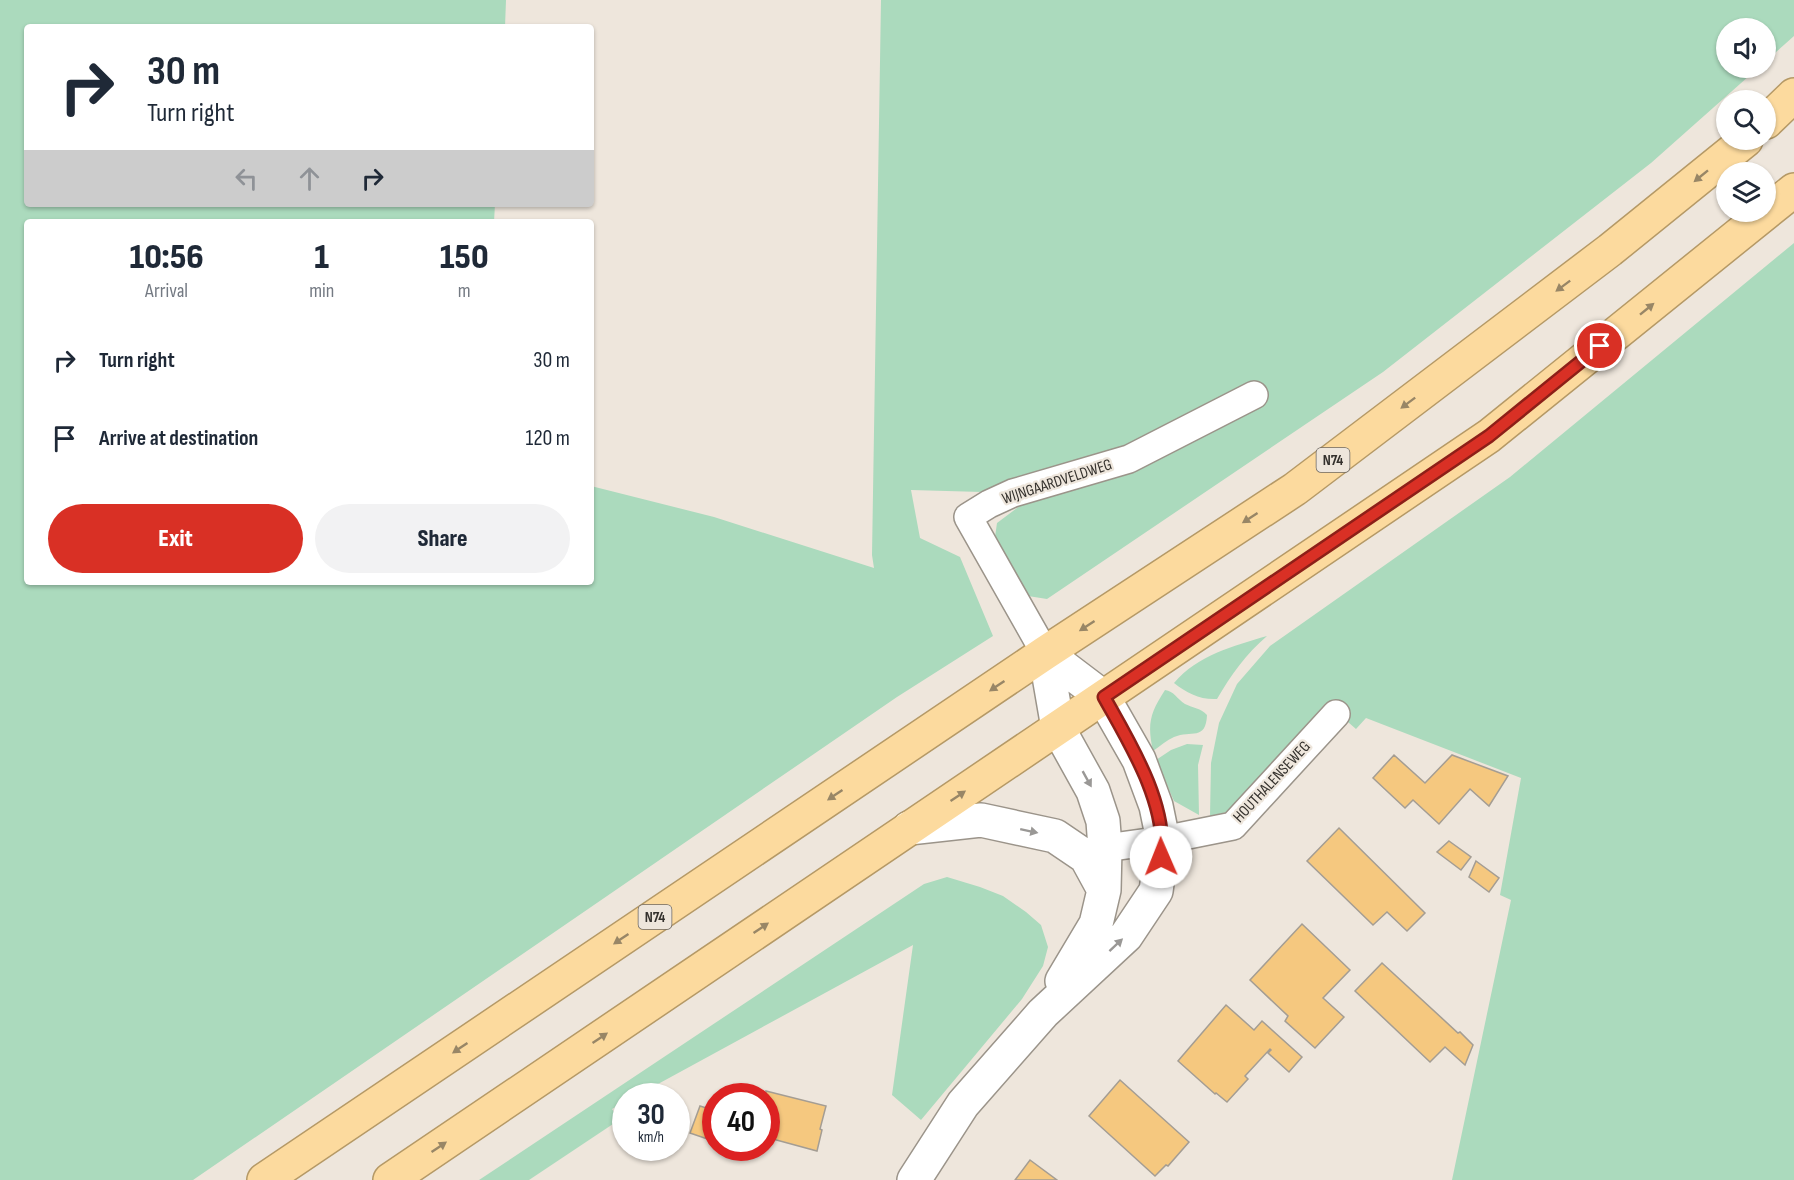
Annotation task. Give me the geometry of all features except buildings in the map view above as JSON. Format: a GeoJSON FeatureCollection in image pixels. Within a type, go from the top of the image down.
{"type":"FeatureCollection","features":[{"type":"Feature","properties":{"kind":"highway"},"geometry":{"type":"LineString","coordinates":[[1776,112],[1794,94]]}},
{"type":"Feature","properties":{"kind":"highway","name":"N74"},"geometry":{"type":"LineString","coordinates":[[264,1180],[1045,653],[1295,489],[1610,250],[1734,150]]}},
{"type":"Feature","properties":{"kind":"highway"},"geometry":{"type":"LineString","coordinates":[[390,1180],[1489,436],[1794,190]]}},
{"type":"Feature","properties":{"kind":"street","name":"WIJNGAARDVELDWEG"},"geometry":{"type":"LineString","coordinates":[[1045,653],[968,517],[1013,493],[1129,459],[1254,395]]}},
{"type":"Feature","properties":{"kind":"street"},"geometry":{"type":"LineString","coordinates":[[914,1180],[963,1104],[1043,1013],[1126,936],[1156,891],[1163,840],[1156,806],[1139,760],[1104,697],[1045,653]]}},
{"type":"Feature","properties":{"kind":"street"},"geometry":{"type":"LineString","coordinates":[[1043,1013],[1096,924],[1104,890],[1105,848],[1103,821],[1093,791],[1058,728],[1045,653]]}},
{"type":"Feature","properties":{"kind":"street","name":"HOUTHALENSEWEG"},"geometry":{"type":"LineString","coordinates":[[1105,848],[1163,840],[1233,826],[1336,714]]}},
{"type":"Feature","properties":{"kind":"street"},"geometry":{"type":"LineString","coordinates":[[909,828],[981,820],[1055,836],[1086,857],[1104,890]]}},
{"type":"Feature","properties":{"kind":"green space"},"geometry":{"type":"Polygon","coordinates":[[[0,0],[506,0],[505,24],[24,24],[24,207],[495,207],[494,219],[24,219],[24,585],[594,585],[594,487],[714,517],[874,568],[872,555],[881,0],[1794,0],[1794,36],[1776,52],[1776,18],[1716,18],[1716,78],[1747,78],[1733,90],[1716,90],[1716,105],[1651,163],[1383,372],[1047,599],[1028,596],[994,544],[997,523],[1021,505],[1018,493],[911,490],[920,538],[960,557],[993,636],[897,697],[193,1180],[0,1180],[0,0]]]}},
{"type":"Feature","properties":{"kind":"green space"},"geometry":{"type":"Polygon","coordinates":[[[1794,243],[1794,1180],[1452,1180],[1511,900],[1500,895],[1521,778],[1366,718],[1356,729],[1326,703],[1227,812],[1210,816],[1211,763],[1219,723],[1237,684],[1270,646],[1510,477],[1794,243]]]}},
{"type":"Feature","properties":{"kind":"green space"},"geometry":{"type":"Polygon","coordinates":[[[1267,636],[1239,665],[1217,699],[1194,695],[1174,683],[1183,673],[1205,658],[1267,636]]]}},
{"type":"Feature","properties":{"kind":"green space"},"geometry":{"type":"Polygon","coordinates":[[[1165,690],[1185,704],[1205,713],[1206,723],[1201,732],[1174,737],[1153,751],[1150,733],[1151,719],[1165,690]]]}},
{"type":"Feature","properties":{"kind":"green space"},"geometry":{"type":"Polygon","coordinates":[[[1187,744],[1203,745],[1198,765],[1199,815],[1174,801],[1156,760],[1171,750],[1187,744]]]}},
{"type":"Feature","properties":{"kind":"green space"},"geometry":{"type":"Polygon","coordinates":[[[947,877],[1003,896],[1041,925],[1048,947],[1043,966],[1022,999],[921,1120],[892,1095],[913,945],[660,1083],[625,1083],[924,884],[947,877]]]}},
{"type":"Feature","properties":{"kind":"green space"},"geometry":{"type":"Polygon","coordinates":[[[612,1092],[612,1125],[529,1180],[479,1180],[612,1092]]]}},
{"type":"Feature","properties":{"kind":"route"},"geometry":{"type":"LineString","coordinates":[[1161,857],[1163,840],[1156,806],[1145,775],[1104,697],[1489,436],[1600,346]]}}]}
